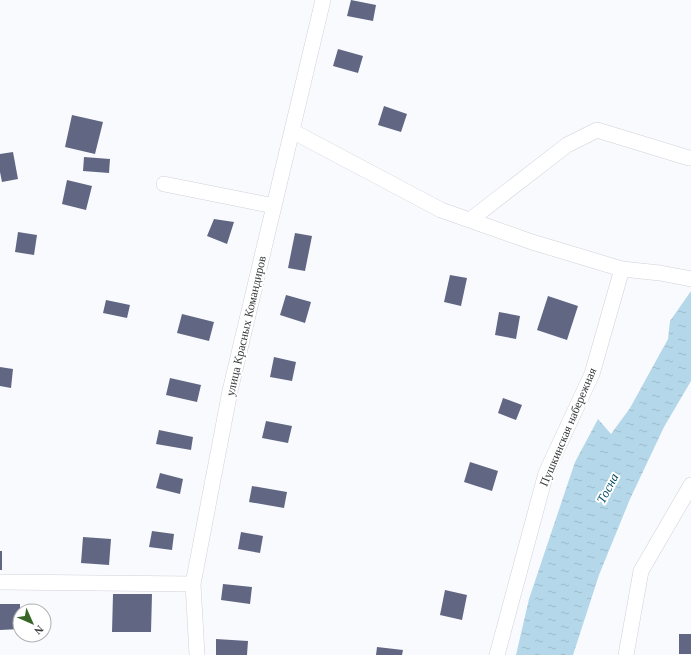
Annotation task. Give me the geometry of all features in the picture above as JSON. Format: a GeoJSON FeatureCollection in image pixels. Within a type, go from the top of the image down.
{"type":"FeatureCollection","features":[{"type":"Feature","properties":{"kind":"street","name":"улица Красных Командиров"},"geometry":{"type":"LineString","coordinates":[[197,655],[193,584],[230,391],[323,0]]}},
{"type":"Feature","properties":{"kind":"street"},"geometry":{"type":"LineString","coordinates":[[470,220],[567,145],[596,130],[689,158]]}},
{"type":"Feature","properties":{"kind":"street"},"geometry":{"type":"LineString","coordinates":[[292,131],[441,210],[532,242],[622,269],[660,273],[691,279]]}},
{"type":"Feature","properties":{"kind":"street"},"geometry":{"type":"LineString","coordinates":[[164,184],[274,206]]}},
{"type":"Feature","properties":{"kind":"street","name":"Пушкинская набережная"},"geometry":{"type":"LineString","coordinates":[[497,655],[546,473],[592,374],[622,269]]}},
{"type":"Feature","properties":{"kind":"street"},"geometry":{"type":"LineString","coordinates":[[626,655],[640,571],[691,485]]}},
{"type":"Feature","properties":{"kind":"street"},"geometry":{"type":"LineString","coordinates":[[0,582],[193,584]]}},
{"type":"Feature","properties":{"kind":"water","name":"Тосна"},"geometry":{"type":"Polygon","coordinates":[[[691,291],[691,381],[664,427],[630,499],[599,575],[573,655],[516,655],[529,599],[575,462],[598,419],[611,434],[630,408],[668,339],[670,321],[691,291]]]}},
{"type":"Feature","properties":{"kind":"building"},"geometry":{"type":"Polygon","coordinates":[[[351,0],[376,5],[373,21],[347,16],[351,0]]]}},
{"type":"Feature","properties":{"kind":"building"},"geometry":{"type":"Polygon","coordinates":[[[338,49],[363,56],[358,73],[333,66],[338,49]]]}},
{"type":"Feature","properties":{"kind":"building"},"geometry":{"type":"Polygon","coordinates":[[[384,106],[407,114],[401,132],[378,125],[384,106]]]}},
{"type":"Feature","properties":{"kind":"building"},"geometry":{"type":"Polygon","coordinates":[[[72,115],[103,122],[95,154],[65,147],[72,115]]]}},
{"type":"Feature","properties":{"kind":"building"},"geometry":{"type":"Polygon","coordinates":[[[13,152],[18,179],[2,182],[0,172],[0,154],[13,152]]]}},
{"type":"Feature","properties":{"kind":"building"},"geometry":{"type":"Polygon","coordinates":[[[84,157],[110,159],[109,173],[83,171],[84,157]]]}},
{"type":"Feature","properties":{"kind":"building"},"geometry":{"type":"Polygon","coordinates":[[[67,180],[92,186],[86,210],[62,204],[67,180]]]}},
{"type":"Feature","properties":{"kind":"building"},"geometry":{"type":"Polygon","coordinates":[[[214,219],[234,222],[227,244],[207,236],[214,219]]]}},
{"type":"Feature","properties":{"kind":"building"},"geometry":{"type":"Polygon","coordinates":[[[18,232],[37,235],[34,255],[15,252],[18,232]]]}},
{"type":"Feature","properties":{"kind":"building"},"geometry":{"type":"Polygon","coordinates":[[[295,233],[312,236],[305,271],[288,268],[295,233]]]}},
{"type":"Feature","properties":{"kind":"building"},"geometry":{"type":"Polygon","coordinates":[[[450,275],[467,278],[461,306],[444,302],[450,275]]]}},
{"type":"Feature","properties":{"kind":"building"},"geometry":{"type":"Polygon","coordinates":[[[286,295],[311,302],[305,323],[280,315],[286,295]]]}},
{"type":"Feature","properties":{"kind":"building"},"geometry":{"type":"Polygon","coordinates":[[[548,296],[578,306],[567,340],[537,330],[548,296]]]}},
{"type":"Feature","properties":{"kind":"building"},"geometry":{"type":"Polygon","coordinates":[[[106,300],[130,305],[127,318],[103,313],[106,300]]]}},
{"type":"Feature","properties":{"kind":"building"},"geometry":{"type":"Polygon","coordinates":[[[499,312],[520,316],[516,339],[495,335],[499,312]]]}},
{"type":"Feature","properties":{"kind":"building"},"geometry":{"type":"Polygon","coordinates":[[[182,314],[214,322],[209,341],[177,333],[182,314]]]}},
{"type":"Feature","properties":{"kind":"building"},"geometry":{"type":"Polygon","coordinates":[[[274,357],[296,362],[292,381],[270,377],[274,357]]]}},
{"type":"Feature","properties":{"kind":"building"},"geometry":{"type":"Polygon","coordinates":[[[0,367],[13,369],[11,388],[0,386],[0,367]]]}},
{"type":"Feature","properties":{"kind":"building"},"geometry":{"type":"Polygon","coordinates":[[[170,378],[201,385],[197,402],[166,395],[170,378]]]}},
{"type":"Feature","properties":{"kind":"building"},"geometry":{"type":"Polygon","coordinates":[[[503,398],[522,405],[516,420],[498,413],[503,398]]]}},
{"type":"Feature","properties":{"kind":"building"},"geometry":{"type":"Polygon","coordinates":[[[266,421],[292,426],[288,443],[262,438],[266,421]]]}},
{"type":"Feature","properties":{"kind":"building"},"geometry":{"type":"Polygon","coordinates":[[[159,430],[193,437],[191,450],[156,444],[159,430]]]}},
{"type":"Feature","properties":{"kind":"building"},"geometry":{"type":"Polygon","coordinates":[[[470,462],[498,471],[492,491],[464,482],[470,462]]]}},
{"type":"Feature","properties":{"kind":"building"},"geometry":{"type":"Polygon","coordinates":[[[160,473],[183,479],[180,494],[156,488],[160,473]]]}},
{"type":"Feature","properties":{"kind":"building"},"geometry":{"type":"Polygon","coordinates":[[[252,486],[287,492],[284,508],[249,502],[252,486]]]}},
{"type":"Feature","properties":{"kind":"building"},"geometry":{"type":"Polygon","coordinates":[[[152,531],[174,534],[172,550],[149,547],[152,531]]]}},
{"type":"Feature","properties":{"kind":"building"},"geometry":{"type":"Polygon","coordinates":[[[241,532],[263,536],[260,553],[238,549],[241,532]]]}},
{"type":"Feature","properties":{"kind":"building"},"geometry":{"type":"Polygon","coordinates":[[[83,537],[111,539],[109,565],[81,563],[83,537]]]}},
{"type":"Feature","properties":{"kind":"building"},"geometry":{"type":"Polygon","coordinates":[[[0,551],[2,551],[2,570],[0,570],[0,551]]]}},
{"type":"Feature","properties":{"kind":"building"},"geometry":{"type":"Polygon","coordinates":[[[223,584],[252,587],[250,604],[221,600],[223,584]]]}},
{"type":"Feature","properties":{"kind":"building"},"geometry":{"type":"Polygon","coordinates":[[[445,590],[467,595],[462,620],[440,615],[445,590]]]}},
{"type":"Feature","properties":{"kind":"building"},"geometry":{"type":"Polygon","coordinates":[[[113,594],[152,594],[151,632],[112,632],[113,594]]]}},
{"type":"Feature","properties":{"kind":"building"},"geometry":{"type":"Polygon","coordinates":[[[0,604],[12,604],[12,629],[0,630],[0,604]]]}},
{"type":"Feature","properties":{"kind":"building"},"geometry":{"type":"Polygon","coordinates":[[[679,634],[691,634],[691,654],[679,654],[679,634]]]}},
{"type":"Feature","properties":{"kind":"building"},"geometry":{"type":"Polygon","coordinates":[[[216,639],[248,641],[247,655],[216,655],[216,639]]]}},
{"type":"Feature","properties":{"kind":"building"},"geometry":{"type":"Polygon","coordinates":[[[377,647],[403,650],[402,655],[376,655],[377,647]]]}}]}
